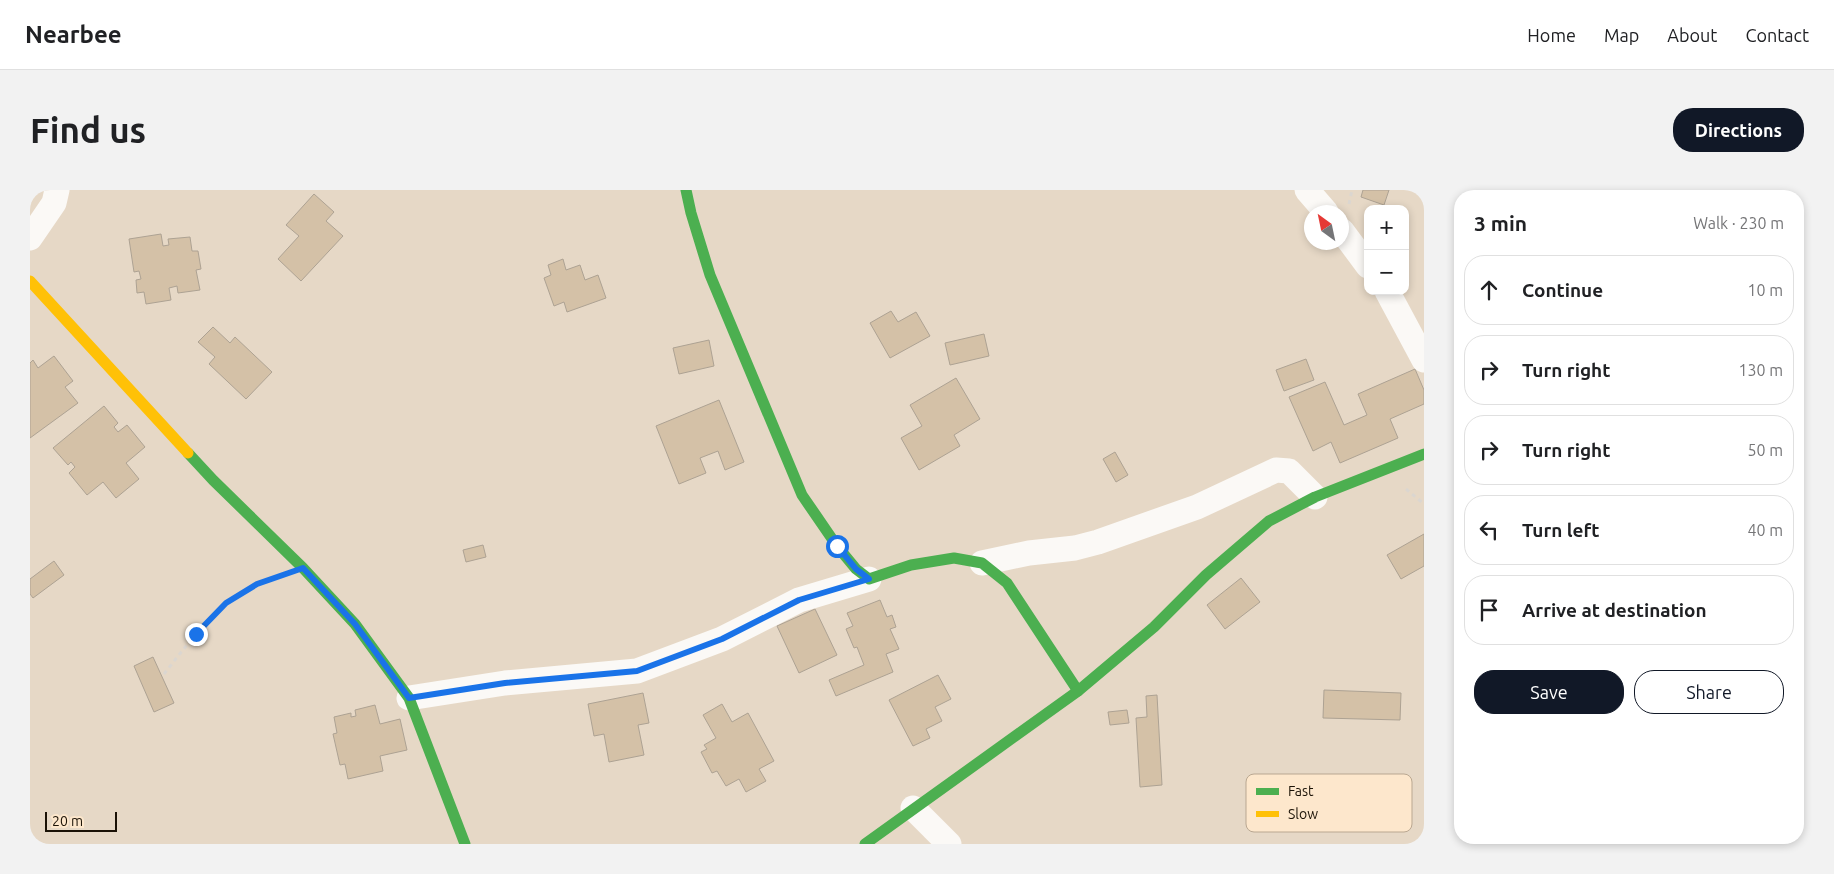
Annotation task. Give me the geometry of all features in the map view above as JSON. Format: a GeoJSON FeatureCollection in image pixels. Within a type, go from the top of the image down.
{"type":"FeatureCollection","features":[{"type":"Feature","properties":{"kind":"street"},"geometry":{"type":"LineString","coordinates":[[686,190],[710,275],[802,495],[837,546],[856,569],[869,579]]}},
{"type":"Feature","properties":{"kind":"street"},"geometry":{"type":"LineString","coordinates":[[1307,190],[1320,205]]}},
{"type":"Feature","properties":{"kind":"street"},"geometry":{"type":"LineString","coordinates":[[30,238],[62,194]]}},
{"type":"Feature","properties":{"kind":"street"},"geometry":{"type":"LineString","coordinates":[[1349,240],[1364,261]]}},
{"type":"Feature","properties":{"kind":"street"},"geometry":{"type":"LineString","coordinates":[[30,281],[213,480],[303,568],[355,624],[409,698],[465,844]]}},
{"type":"Feature","properties":{"kind":"street"},"geometry":{"type":"LineString","coordinates":[[1389,295],[1424,360]]}},
{"type":"Feature","properties":{"kind":"street"},"geometry":{"type":"LineString","coordinates":[[865,844],[1078,691],[1154,626],[1206,575],[1269,521],[1315,497],[1424,454]]}},
{"type":"Feature","properties":{"kind":"street"},"geometry":{"type":"LineString","coordinates":[[409,698],[505,683],[637,671],[722,639],[799,600],[910,565],[954,558],[982,563],[1029,553],[1076,548],[1197,508],[1276,470],[1288,471],[1315,497]]}},
{"type":"Feature","properties":{"kind":"street"},"geometry":{"type":"LineString","coordinates":[[982,563],[1007,583],[1078,691]]}},
{"type":"Feature","properties":{"kind":"street"},"geometry":{"type":"LineString","coordinates":[[913,808],[949,844]]}},
{"type":"Feature","properties":{"kind":"path"},"geometry":{"type":"LineString","coordinates":[[164,674],[196,634],[226,603],[257,584],[303,568]]}},
{"type":"Feature","properties":{"kind":"building"},"geometry":{"type":"Polygon","coordinates":[[[1363,190],[1389,190],[1384,205],[1361,197],[1363,190]]]}},
{"type":"Feature","properties":{"kind":"building"},"geometry":{"type":"Polygon","coordinates":[[[314,194],[334,212],[326,221],[343,236],[301,281],[278,259],[299,236],[286,225],[314,194]]]}},
{"type":"Feature","properties":{"kind":"building"},"geometry":{"type":"Polygon","coordinates":[[[161,234],[163,246],[169,245],[168,239],[190,237],[192,251],[198,251],[201,269],[196,270],[200,290],[178,293],[177,286],[169,288],[171,300],[146,304],[144,292],[137,293],[136,280],[141,279],[139,271],[134,272],[129,239],[161,234]]]}},
{"type":"Feature","properties":{"kind":"building"},"geometry":{"type":"Polygon","coordinates":[[[563,259],[566,270],[580,265],[585,280],[598,275],[606,298],[567,312],[564,302],[554,306],[544,278],[551,275],[548,265],[563,259]]]}},
{"type":"Feature","properties":{"kind":"building"},"geometry":{"type":"Polygon","coordinates":[[[891,311],[898,322],[916,312],[930,336],[890,358],[870,323],[891,311]]]}},
{"type":"Feature","properties":{"kind":"building"},"geometry":{"type":"Polygon","coordinates":[[[213,327],[230,343],[235,337],[272,372],[246,399],[209,364],[215,357],[198,342],[213,327]]]}},
{"type":"Feature","properties":{"kind":"building"},"geometry":{"type":"Polygon","coordinates":[[[984,334],[989,356],[950,365],[945,343],[984,334]]]}},
{"type":"Feature","properties":{"kind":"building"},"geometry":{"type":"Polygon","coordinates":[[[709,340],[714,366],[679,374],[673,348],[709,340]]]}},
{"type":"Feature","properties":{"kind":"building"},"geometry":{"type":"Polygon","coordinates":[[[54,356],[73,381],[65,387],[78,403],[30,438],[30,363],[33,360],[38,368],[54,356]]]}},
{"type":"Feature","properties":{"kind":"building"},"geometry":{"type":"Polygon","coordinates":[[[1306,359],[1314,380],[1284,391],[1276,370],[1306,359]]]}},
{"type":"Feature","properties":{"kind":"building"},"geometry":{"type":"Polygon","coordinates":[[[1415,369],[1424,390],[1424,404],[1390,419],[1398,438],[1340,463],[1331,442],[1313,451],[1289,397],[1325,382],[1344,425],[1367,415],[1358,394],[1415,369]]]}},
{"type":"Feature","properties":{"kind":"building"},"geometry":{"type":"Polygon","coordinates":[[[956,378],[980,419],[954,435],[960,446],[919,470],[901,438],[922,426],[910,405],[956,378]]]}},
{"type":"Feature","properties":{"kind":"building"},"geometry":{"type":"Polygon","coordinates":[[[719,400],[744,462],[725,470],[718,451],[700,458],[706,473],[679,484],[656,426],[719,400]]]}},
{"type":"Feature","properties":{"kind":"building"},"geometry":{"type":"Polygon","coordinates":[[[104,406],[118,423],[114,427],[118,432],[127,425],[145,447],[126,463],[139,479],[116,498],[103,482],[87,495],[69,473],[75,467],[71,462],[68,465],[53,448],[104,406]]]}},
{"type":"Feature","properties":{"kind":"building"},"geometry":{"type":"Polygon","coordinates":[[[1115,452],[1128,475],[1116,482],[1103,459],[1115,452]]]}},
{"type":"Feature","properties":{"kind":"building"},"geometry":{"type":"Polygon","coordinates":[[[1424,534],[1424,566],[1401,579],[1387,555],[1424,534]]]}},
{"type":"Feature","properties":{"kind":"building"},"geometry":{"type":"Polygon","coordinates":[[[483,545],[486,557],[466,562],[463,550],[483,545]]]}},
{"type":"Feature","properties":{"kind":"building"},"geometry":{"type":"Polygon","coordinates":[[[54,561],[64,575],[33,598],[30,594],[30,579],[54,561]]]}},
{"type":"Feature","properties":{"kind":"building"},"geometry":{"type":"Polygon","coordinates":[[[1241,578],[1260,602],[1225,629],[1207,605],[1241,578]]]}},
{"type":"Feature","properties":{"kind":"building"},"geometry":{"type":"Polygon","coordinates":[[[880,600],[887,617],[892,615],[896,627],[890,629],[899,649],[886,654],[893,672],[836,696],[829,680],[864,665],[857,647],[854,648],[846,629],[853,626],[847,613],[880,600]]]}},
{"type":"Feature","properties":{"kind":"building"},"geometry":{"type":"Polygon","coordinates":[[[815,609],[837,655],[799,673],[777,626],[815,609]]]}},
{"type":"Feature","properties":{"kind":"building"},"geometry":{"type":"Polygon","coordinates":[[[153,657],[174,703],[154,712],[134,666],[153,657]]]}},
{"type":"Feature","properties":{"kind":"building"},"geometry":{"type":"Polygon","coordinates":[[[938,675],[951,699],[935,707],[942,721],[926,729],[930,738],[913,746],[889,700],[938,675]]]}},
{"type":"Feature","properties":{"kind":"building"},"geometry":{"type":"Polygon","coordinates":[[[1324,690],[1401,693],[1400,720],[1323,718],[1324,690]]]}},
{"type":"Feature","properties":{"kind":"building"},"geometry":{"type":"Polygon","coordinates":[[[643,693],[649,723],[638,725],[644,755],[609,762],[604,734],[594,736],[588,704],[643,693]]]}},
{"type":"Feature","properties":{"kind":"building"},"geometry":{"type":"Polygon","coordinates":[[[1157,695],[1162,785],[1140,787],[1136,718],[1147,717],[1146,696],[1157,695]]]}},
{"type":"Feature","properties":{"kind":"building"},"geometry":{"type":"Polygon","coordinates":[[[722,704],[732,722],[748,713],[774,761],[759,769],[766,781],[746,792],[739,779],[726,786],[717,771],[712,773],[701,752],[707,749],[704,745],[716,738],[703,715],[722,704]]]}},
{"type":"Feature","properties":{"kind":"building"},"geometry":{"type":"Polygon","coordinates":[[[375,705],[380,724],[400,719],[407,750],[380,756],[383,771],[348,779],[345,764],[340,765],[333,734],[337,733],[334,717],[351,713],[351,717],[356,716],[355,710],[375,705]]]}},
{"type":"Feature","properties":{"kind":"building"},"geometry":{"type":"Polygon","coordinates":[[[1127,710],[1129,723],[1110,725],[1108,712],[1127,710]]]}},
{"type":"Feature","properties":{"kind":"traffic: fast"},"geometry":{"type":"LineString","coordinates":[[686,190],[710,275],[802,495],[837,546],[856,569],[869,579],[911,565],[954,558],[982,563],[1007,583],[1078,691]]}},
{"type":"Feature","properties":{"kind":"traffic: fast"},"geometry":{"type":"LineString","coordinates":[[188,453],[303,568],[355,624],[409,698],[465,844]]}},
{"type":"Feature","properties":{"kind":"traffic: fast"},"geometry":{"type":"LineString","coordinates":[[865,844],[1078,691],[1154,627],[1206,575],[1269,521],[1315,497],[1424,454]]}},
{"type":"Feature","properties":{"kind":"traffic: slow"},"geometry":{"type":"LineString","coordinates":[[30,281],[188,453]]}},
{"type":"Feature","properties":{"kind":"route"},"geometry":{"type":"LineString","coordinates":[[196,634],[226,603],[257,584],[303,568],[355,624],[409,698],[505,683],[637,671],[722,639],[799,600],[869,579],[856,569],[837,546]]}}]}
